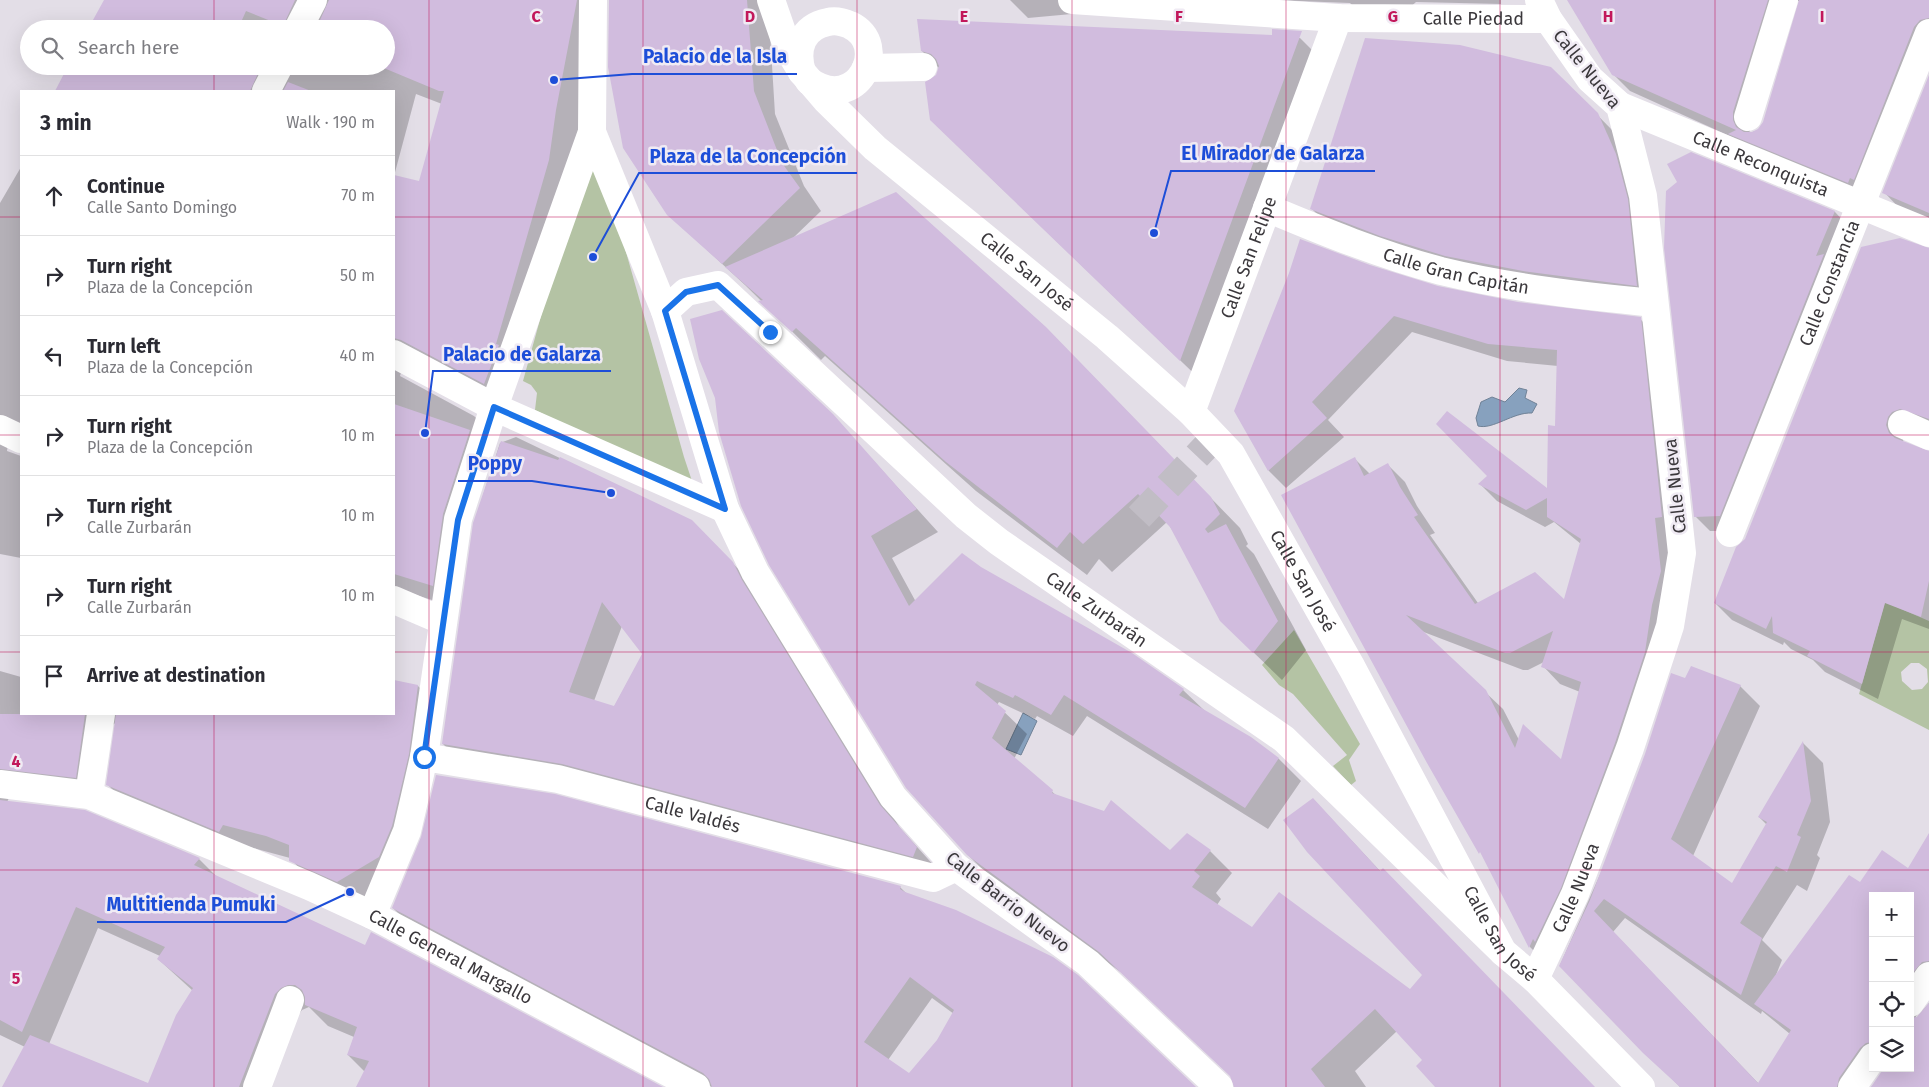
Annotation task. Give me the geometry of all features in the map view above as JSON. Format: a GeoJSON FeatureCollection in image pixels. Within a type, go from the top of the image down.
{"type":"FeatureCollection","features":[{"type":"Feature","properties":{"kind":"street"},"geometry":{"type":"LineString","coordinates":[[303,20],[313,0]]}},
{"type":"Feature","properties":{"kind":"street"},"geometry":{"type":"LineString","coordinates":[[372,915],[407,831],[424,757],[458,520],[494,407],[592,132],[593,0]]}},
{"type":"Feature","properties":{"kind":"street","name":"Calle San José"},"geometry":{"type":"LineString","coordinates":[[772,0],[788,50],[826,100],[875,148],[1107,337],[1191,412],[1231,454],[1352,668],[1503,952],[1535,979],[1641,1087]]}},
{"type":"Feature","properties":{"kind":"street","name":"Calle Piedad"},"geometry":{"type":"LineString","coordinates":[[1072,0],[1233,22],[1543,10]]}},
{"type":"Feature","properties":{"kind":"street"},"geometry":{"type":"LineString","coordinates":[[1748,117],[1784,0]]}},
{"type":"Feature","properties":{"kind":"street","name":"Calle Nueva"},"geometry":{"type":"LineString","coordinates":[[1535,979],[1582,876],[1630,748],[1670,626],[1682,552],[1643,196],[1620,106],[1590,78],[1543,10]]}},
{"type":"Feature","properties":{"kind":"street","name":"Calle San Felipe"},"geometry":{"type":"LineString","coordinates":[[1191,412],[1338,18]]}},
{"type":"Feature","properties":{"kind":"street"},"geometry":{"type":"LineString","coordinates":[[831,21],[848,24],[861,34],[867,56],[861,78],[852,86],[830,91],[818,87],[806,76],[799,49],[803,38],[810,30],[820,24],[831,21]]}},
{"type":"Feature","properties":{"kind":"street","name":"Calle Constancia"},"geometry":{"type":"LineString","coordinates":[[1730,533],[1929,33]]}},
{"type":"Feature","properties":{"kind":"street"},"geometry":{"type":"LineString","coordinates":[[867,56],[922,61]]}},
{"type":"Feature","properties":{"kind":"street"},"geometry":{"type":"LineString","coordinates":[[267,90],[274,75]]}},
{"type":"Feature","properties":{"kind":"street","name":"Calle Reconquista"},"geometry":{"type":"LineString","coordinates":[[1620,106],[1929,232]]}},
{"type":"Feature","properties":{"kind":"street","name":"Calle Barrio Nuevo"},"geometry":{"type":"LineString","coordinates":[[592,132],[665,311],[725,509],[755,572],[893,797],[945,872],[1088,963],[1219,1087]]}},
{"type":"Feature","properties":{"kind":"street","name":"Calle Gran Capitán"},"geometry":{"type":"LineString","coordinates":[[1267,208],[1353,244],[1442,271],[1564,294],[1654,303]]}},
{"type":"Feature","properties":{"kind":"street","name":"Calle Zurbarán"},"geometry":{"type":"LineString","coordinates":[[665,311],[686,292],[718,285],[966,516],[999,542],[1284,738],[1503,952]]}},
{"type":"Feature","properties":{"kind":"street"},"geometry":{"type":"LineString","coordinates":[[395,355],[494,407],[725,509]]}},
{"type":"Feature","properties":{"kind":"street"},"geometry":{"type":"LineString","coordinates":[[1902,424],[1929,436]]}},
{"type":"Feature","properties":{"kind":"street"},"geometry":{"type":"LineString","coordinates":[[0,429],[20,439]]}},
{"type":"Feature","properties":{"kind":"street"},"geometry":{"type":"LineString","coordinates":[[395,600],[444,621]]}},
{"type":"Feature","properties":{"kind":"street"},"geometry":{"type":"LineString","coordinates":[[89,795],[101,715]]}},
{"type":"Feature","properties":{"kind":"street","name":"Calle Valdés"},"geometry":{"type":"LineString","coordinates":[[424,757],[558,779],[945,872]]}},
{"type":"Feature","properties":{"kind":"street","name":"Calle General Margallo"},"geometry":{"type":"LineString","coordinates":[[0,784],[89,795],[372,915],[696,1087]]}},
{"type":"Feature","properties":{"kind":"street"},"geometry":{"type":"LineString","coordinates":[[1914,997],[1929,976]]}},
{"type":"Feature","properties":{"kind":"street"},"geometry":{"type":"LineString","coordinates":[[257,1087],[290,1000]]}},
{"type":"Feature","properties":{"kind":"street"},"geometry":{"type":"LineString","coordinates":[[1852,1087],[1869,1063]]}},
{"type":"Feature","properties":{"kind":"green space"},"geometry":{"type":"Polygon","coordinates":[[[592,132],[694,487],[535,410],[537,393],[531,385],[523,381],[592,132]]]}},
{"type":"Feature","properties":{"kind":"green space"},"geometry":{"type":"Polygon","coordinates":[[[1885,602],[1929,621],[1929,730],[1859,694],[1885,602]],[[1911,663],[1901,672],[1902,681],[1912,690],[1922,689],[1928,682],[1927,669],[1919,663],[1911,663]]]}},
{"type":"Feature","properties":{"kind":"green space"},"geometry":{"type":"Polygon","coordinates":[[[1294,630],[1360,744],[1349,760],[1356,781],[1351,785],[1333,766],[1347,755],[1293,694],[1279,685],[1262,665],[1294,630]]]}},
{"type":"Feature","properties":{"kind":"water"},"geometry":{"type":"Polygon","coordinates":[[[1519,388],[1527,390],[1525,398],[1537,404],[1532,413],[1518,415],[1490,426],[1478,426],[1476,418],[1481,402],[1492,397],[1505,402],[1519,388]]]}},
{"type":"Feature","properties":{"kind":"water"},"geometry":{"type":"Polygon","coordinates":[[[1023,713],[1037,721],[1021,755],[1006,749],[1023,713]]]}},
{"type":"Feature","properties":{"kind":"building"},"geometry":{"type":"Polygon","coordinates":[[[104,0],[295,0],[286,20],[268,20],[246,11],[242,20],[93,20],[104,0]]]}},
{"type":"Feature","properties":{"kind":"building"},"geometry":{"type":"Polygon","coordinates":[[[329,0],[577,0],[556,110],[549,160],[496,344],[499,345],[484,384],[395,338],[395,175],[419,181],[444,91],[439,91],[395,73],[395,20],[320,20],[329,0]]]}},
{"type":"Feature","properties":{"kind":"building"},"geometry":{"type":"Polygon","coordinates":[[[609,0],[747,0],[754,91],[782,163],[800,188],[722,264],[667,215],[623,148],[608,67],[609,0]]]}},
{"type":"Feature","properties":{"kind":"building"},"geometry":{"type":"Polygon","coordinates":[[[1567,0],[1768,0],[1733,112],[1733,120],[1736,127],[1744,132],[1752,132],[1758,129],[1763,122],[1799,0],[1929,0],[1929,18],[1920,20],[1914,27],[1854,180],[1850,178],[1848,183],[1728,134],[1736,130],[1612,75],[1567,0]]]}},
{"type":"Feature","properties":{"kind":"building"},"geometry":{"type":"Polygon","coordinates":[[[917,19],[1272,35],[1272,29],[1302,31],[1180,361],[930,120],[925,82],[936,75],[939,66],[931,54],[921,51],[917,19]]]}},
{"type":"Feature","properties":{"kind":"building"},"geometry":{"type":"Polygon","coordinates":[[[1365,38],[1460,45],[1551,67],[1598,113],[1616,154],[1628,199],[1637,286],[1523,271],[1445,256],[1380,236],[1310,209],[1365,38]]]}},
{"type":"Feature","properties":{"kind":"building"},"geometry":{"type":"Polygon","coordinates":[[[63,75],[257,75],[250,90],[56,90],[63,75]]]}},
{"type":"Feature","properties":{"kind":"building"},"geometry":{"type":"Polygon","coordinates":[[[1929,75],[1929,213],[1882,193],[1929,75]]]}},
{"type":"Feature","properties":{"kind":"building"},"geometry":{"type":"Polygon","coordinates":[[[288,82],[308,90],[284,90],[288,82]]]}},
{"type":"Feature","properties":{"kind":"building"},"geometry":{"type":"Polygon","coordinates":[[[1691,152],[1835,211],[1816,256],[1824,254],[1720,516],[1694,517],[1664,248],[1666,191],[1677,182],[1667,164],[1691,152]]]}},
{"type":"Feature","properties":{"kind":"building"},"geometry":{"type":"Polygon","coordinates":[[[896,192],[1046,327],[1211,497],[1220,514],[1205,529],[1208,533],[1226,524],[1278,621],[1253,653],[1220,621],[1170,527],[1138,494],[1083,544],[1070,532],[1057,548],[946,462],[796,328],[792,332],[758,301],[763,300],[725,267],[896,192]]]}},
{"type":"Feature","properties":{"kind":"building"},"geometry":{"type":"Polygon","coordinates":[[[1900,238],[1929,248],[1929,419],[1900,409],[1892,412],[1888,417],[1886,425],[1889,433],[1895,438],[1929,451],[1929,581],[1921,617],[1885,603],[1862,684],[1807,656],[1810,651],[1773,633],[1772,616],[1766,629],[1714,603],[1736,547],[1745,539],[1861,247],[1900,238]]]}},
{"type":"Feature","properties":{"kind":"building"},"geometry":{"type":"Polygon","coordinates":[[[1300,239],[1370,265],[1438,286],[1518,302],[1641,317],[1662,517],[1655,518],[1661,571],[1652,605],[1645,652],[1615,743],[1561,888],[1535,942],[1533,939],[1529,948],[1480,852],[1479,854],[1427,763],[1281,495],[1355,457],[1364,476],[1388,463],[1400,487],[1418,515],[1414,517],[1475,604],[1535,572],[1564,599],[1581,539],[1547,517],[1547,498],[1526,510],[1478,484],[1487,476],[1436,424],[1447,411],[1547,488],[1548,425],[1555,426],[1557,350],[1488,344],[1394,316],[1312,402],[1327,418],[1268,471],[1234,411],[1289,273],[1300,239]],[[1406,615],[1486,690],[1515,748],[1523,724],[1561,759],[1581,682],[1541,667],[1553,631],[1510,653],[1505,653],[1406,615]]]}},
{"type":"Feature","properties":{"kind":"building"},"geometry":{"type":"Polygon","coordinates":[[[722,310],[833,414],[917,509],[871,536],[909,606],[962,553],[981,567],[1132,653],[1184,689],[1179,695],[1251,737],[1279,758],[1245,808],[1064,695],[1051,715],[1015,695],[1013,698],[977,681],[975,685],[1006,711],[992,738],[1053,790],[1052,793],[1104,811],[1111,800],[1170,850],[1187,833],[1211,850],[1194,871],[1200,876],[1192,887],[1252,927],[1279,892],[1410,989],[1422,975],[1307,852],[1283,820],[1313,798],[1380,871],[1383,868],[1595,1087],[1435,1087],[1416,1066],[1422,1060],[1375,1009],[1311,1069],[1325,1087],[1234,1087],[1230,1076],[1099,952],[967,855],[906,788],[769,565],[741,506],[719,432],[715,398],[699,359],[690,319],[722,310]]]}},
{"type":"Feature","properties":{"kind":"building"},"geometry":{"type":"Polygon","coordinates":[[[395,404],[470,430],[443,514],[433,586],[395,574],[395,404]]]}},
{"type":"Feature","properties":{"kind":"building"},"geometry":{"type":"Polygon","coordinates":[[[501,441],[558,460],[560,457],[692,520],[733,562],[742,580],[880,805],[917,847],[913,857],[562,764],[442,744],[473,523],[501,441]],[[602,602],[569,692],[614,706],[642,654],[602,602]]]}},
{"type":"Feature","properties":{"kind":"building"},"geometry":{"type":"Polygon","coordinates":[[[1691,666],[1741,685],[1671,839],[1732,883],[1767,822],[1758,817],[1803,741],[1811,801],[1797,835],[1801,837],[1787,872],[1776,866],[1740,923],[1762,938],[1741,995],[1604,899],[1594,911],[1758,1083],[1791,1030],[1754,1004],[1849,875],[1860,882],[1882,850],[1908,868],[1929,833],[1929,961],[1922,962],[1914,971],[1914,892],[1869,892],[1869,1043],[1860,1048],[1839,1078],[1837,1087],[1680,1087],[1643,1053],[1559,966],[1590,900],[1645,754],[1671,673],[1685,678],[1691,666]]]}},
{"type":"Feature","properties":{"kind":"building"},"geometry":{"type":"Polygon","coordinates":[[[395,680],[418,685],[409,754],[392,826],[379,857],[337,882],[289,861],[289,845],[266,836],[223,825],[219,832],[106,785],[116,715],[395,715],[395,680]]]}},
{"type":"Feature","properties":{"kind":"building"},"geometry":{"type":"Polygon","coordinates":[[[0,714],[85,715],[76,778],[0,769],[0,714]]]}},
{"type":"Feature","properties":{"kind":"building"},"geometry":{"type":"Polygon","coordinates":[[[436,775],[555,794],[901,886],[900,889],[905,892],[956,910],[1053,957],[1078,975],[1196,1087],[712,1087],[709,1079],[703,1073],[392,908],[421,837],[436,775]],[[910,977],[864,1042],[909,1073],[937,1040],[954,1010],[910,977]]]}},
{"type":"Feature","properties":{"kind":"building"},"geometry":{"type":"Polygon","coordinates":[[[0,800],[85,810],[200,858],[194,865],[365,945],[371,932],[663,1087],[356,1087],[369,1061],[347,1055],[357,1027],[305,1005],[305,997],[302,990],[295,985],[288,985],[281,988],[275,994],[239,1087],[2,1087],[30,1035],[148,1083],[176,1015],[193,988],[157,959],[165,947],[76,907],[22,1032],[0,1020],[0,800]]]}},
{"type":"Feature","properties":{"kind":"building"},"geometry":{"type":"Polygon","coordinates":[[[1929,1003],[1929,1087],[1871,1087],[1881,1072],[1914,1072],[1914,1017],[1917,1017],[1929,1003]]]}},
{"type":"Feature","properties":{"kind":"tunnel"},"geometry":{"type":"LineString","coordinates":[[1139,517],[1215,437]]}},
{"type":"Feature","properties":{"kind":"place","name":"Palacio de la Isla"},"geometry":{"type":"Point","coordinates":[554,80]}},
{"type":"Feature","properties":{"kind":"place","name":"El Mirador de Galarza"},"geometry":{"type":"Point","coordinates":[1154,233]}},
{"type":"Feature","properties":{"kind":"place","name":"Plaza de la Concepción"},"geometry":{"type":"Point","coordinates":[593,257]}},
{"type":"Feature","properties":{"kind":"place","name":"Palacio de Galarza"},"geometry":{"type":"Point","coordinates":[425,433]}},
{"type":"Feature","properties":{"kind":"place","name":"Poppy"},"geometry":{"type":"Point","coordinates":[611,493]}},
{"type":"Feature","properties":{"kind":"place","name":"Multitienda Pumuki"},"geometry":{"type":"Point","coordinates":[350,892]}},
{"type":"Feature","properties":{"kind":"route"},"geometry":{"type":"LineString","coordinates":[[424,757],[458,520],[494,407],[725,509],[665,311],[686,292],[718,285],[770,332]]}}]}
